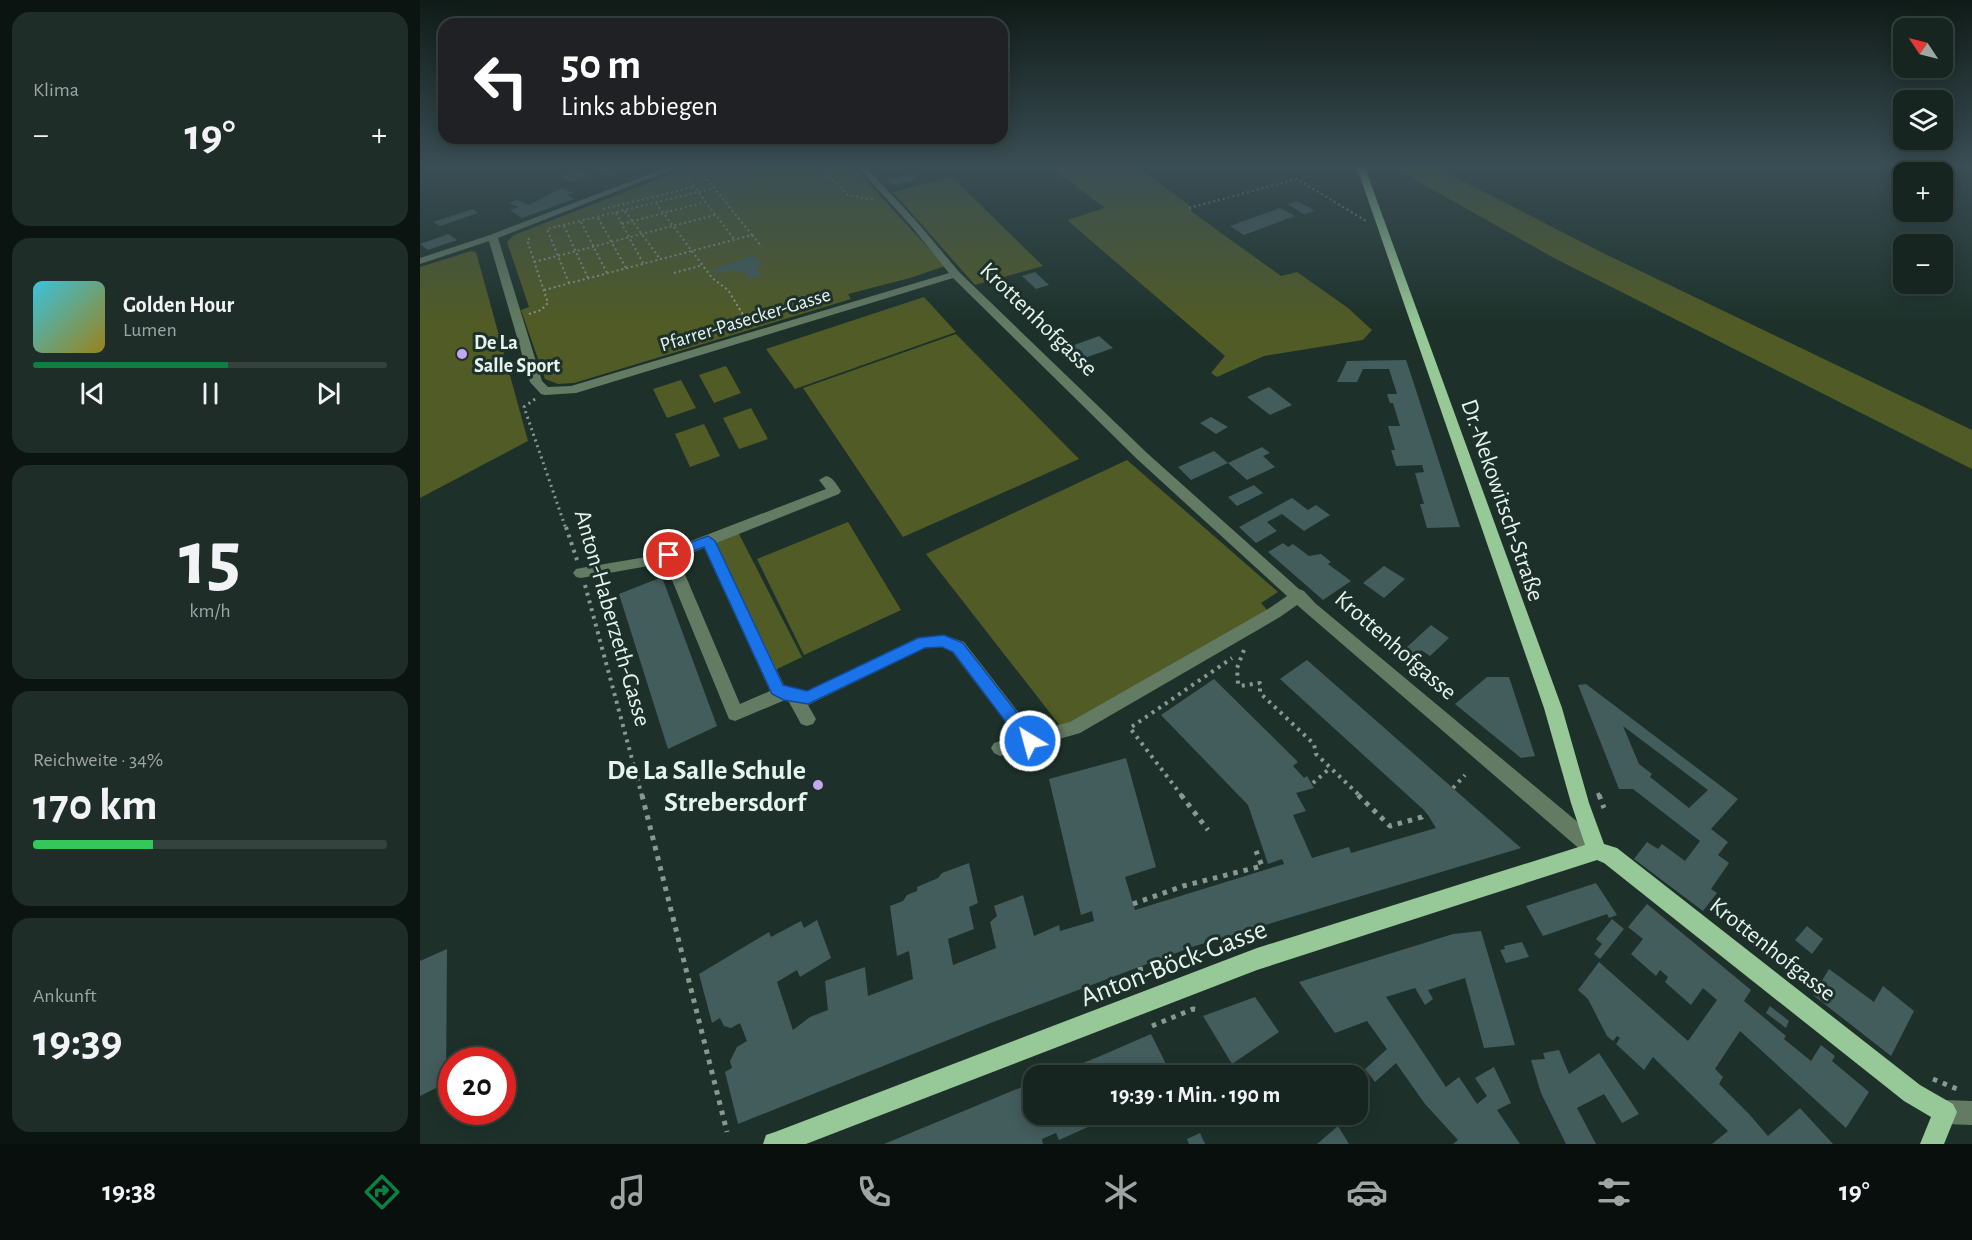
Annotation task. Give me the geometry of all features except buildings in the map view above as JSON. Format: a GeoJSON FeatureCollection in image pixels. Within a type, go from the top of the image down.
{"type":"FeatureCollection","features":[{"type":"Feature","properties":{"kind":"main road","name":"Dr.-Nekowitsch-Straße"},"geometry":{"type":"LineString","coordinates":[[1380,218],[1553,708],[1580,803],[1598,851]]}},
{"type":"Feature","properties":{"kind":"main road","name":"Krottenhofgasse"},"geometry":{"type":"LineString","coordinates":[[1598,851],[1610,855],[1912,1093],[1945,1112]]}},
{"type":"Feature","properties":{"kind":"main road","name":"Anton-Böck-Gasse"},"geometry":{"type":"LineString","coordinates":[[775,1144],[1257,959],[1598,851]]}},
{"type":"Feature","properties":{"kind":"main road"},"geometry":{"type":"LineString","coordinates":[[1932,1144],[1945,1112]]}},
{"type":"Feature","properties":{"kind":"street"},"geometry":{"type":"LineString","coordinates":[[420,261],[543,218]]}},
{"type":"Feature","properties":{"kind":"street","name":"Krottenhofgasse"},"geometry":{"type":"LineString","coordinates":[[907,218],[955,274],[1142,456],[1299,595],[1309,607],[1598,851]]}},
{"type":"Feature","properties":{"kind":"street"},"geometry":{"type":"LineString","coordinates":[[493,237],[536,382],[545,391]]}},
{"type":"Feature","properties":{"kind":"street","name":"Pfarrer-Pasecker-Gasse"},"geometry":{"type":"LineString","coordinates":[[545,391],[572,390],[955,274]]}},
{"type":"Feature","properties":{"kind":"street"},"geometry":{"type":"LineString","coordinates":[[581,573],[654,561],[708,541],[834,491],[826,480]]}},
{"type":"Feature","properties":{"kind":"street"},"geometry":{"type":"LineString","coordinates":[[708,541],[778,690],[808,698],[923,642],[944,641],[958,647],[1030,741]]}},
{"type":"Feature","properties":{"kind":"street"},"geometry":{"type":"LineString","coordinates":[[669,555],[735,714],[790,695]]}},
{"type":"Feature","properties":{"kind":"street"},"geometry":{"type":"LineString","coordinates":[[1000,748],[1074,728],[1274,613],[1299,595]]}},
{"type":"Feature","properties":{"kind":"street"},"geometry":{"type":"LineString","coordinates":[[790,695],[807,719]]}},
{"type":"Feature","properties":{"kind":"street"},"geometry":{"type":"LineString","coordinates":[[1945,1112],[1972,1113]]}},
{"type":"Feature","properties":{"kind":"path"},"geometry":{"type":"LineString","coordinates":[[517,318],[541,309],[548,303],[527,240],[547,229],[575,218]]}},
{"type":"Feature","properties":{"kind":"path"},"geometry":{"type":"LineString","coordinates":[[547,229],[596,218]]}},
{"type":"Feature","properties":{"kind":"path"},"geometry":{"type":"LineString","coordinates":[[598,218],[626,268]]}},
{"type":"Feature","properties":{"kind":"path"},"geometry":{"type":"LineString","coordinates":[[619,218],[644,263]]}},
{"type":"Feature","properties":{"kind":"path"},"geometry":{"type":"LineString","coordinates":[[630,218],[660,259]]}},
{"type":"Feature","properties":{"kind":"path"},"geometry":{"type":"LineString","coordinates":[[622,224],[642,218]]}},
{"type":"Feature","properties":{"kind":"path"},"geometry":{"type":"LineString","coordinates":[[668,218],[712,278],[728,290],[755,334]]}},
{"type":"Feature","properties":{"kind":"path"},"geometry":{"type":"LineString","coordinates":[[534,262],[702,218]]}},
{"type":"Feature","properties":{"kind":"path"},"geometry":{"type":"LineString","coordinates":[[718,218],[734,239]]}},
{"type":"Feature","properties":{"kind":"path"},"geometry":{"type":"LineString","coordinates":[[739,218],[762,247]]}},
{"type":"Feature","properties":{"kind":"path"},"geometry":{"type":"LineString","coordinates":[[1362,218],[1385,232]]}},
{"type":"Feature","properties":{"kind":"path"},"geometry":{"type":"LineString","coordinates":[[581,222],[607,273]]}},
{"type":"Feature","properties":{"kind":"path"},"geometry":{"type":"LineString","coordinates":[[564,226],[588,278]]}},
{"type":"Feature","properties":{"kind":"path"},"geometry":{"type":"LineString","coordinates":[[547,229],[569,283]]}},
{"type":"Feature","properties":{"kind":"path"},"geometry":{"type":"LineString","coordinates":[[544,290],[752,235]]}},
{"type":"Feature","properties":{"kind":"path"},"geometry":{"type":"LineString","coordinates":[[674,273],[703,265]]}},
{"type":"Feature","properties":{"kind":"path","name":"Anton-Haberzeth-Gasse"},"geometry":{"type":"LineString","coordinates":[[545,391],[524,407],[581,573],[636,772],[727,1132]]}},
{"type":"Feature","properties":{"kind":"path"},"geometry":{"type":"LineString","coordinates":[[1208,830],[1130,728],[1253,644]]}},
{"type":"Feature","properties":{"kind":"path"},"geometry":{"type":"LineString","coordinates":[[1244,650],[1237,668],[1238,684],[1240,686],[1260,683],[1260,693],[1314,744],[1316,754],[1390,826],[1422,817],[1426,812]]}},
{"type":"Feature","properties":{"kind":"path"},"geometry":{"type":"LineString","coordinates":[[1313,783],[1330,768]]}},
{"type":"Feature","properties":{"kind":"path"},"geometry":{"type":"LineString","coordinates":[[1453,788],[1465,775]]}},
{"type":"Feature","properties":{"kind":"path"},"geometry":{"type":"LineString","coordinates":[[1133,904],[1184,886],[1262,866],[1256,850]]}},
{"type":"Feature","properties":{"kind":"path"},"geometry":{"type":"LineString","coordinates":[[1152,1026],[1193,1010],[1201,1010]]}},
{"type":"Feature","properties":{"kind":"green space"},"geometry":{"type":"Polygon","coordinates":[[[557,218],[901,218],[945,266],[910,278],[848,294],[851,299],[574,383],[558,384],[545,379],[521,310],[529,307],[507,242],[514,235],[557,218]]]}},
{"type":"Feature","properties":{"kind":"green space"},"geometry":{"type":"Polygon","coordinates":[[[916,218],[994,218],[1043,266],[975,285],[916,218]]]}},
{"type":"Feature","properties":{"kind":"green space"},"geometry":{"type":"Polygon","coordinates":[[[1201,218],[1281,276],[1297,272],[1348,308],[1372,330],[1363,340],[1264,356],[1217,377],[1211,373],[1225,356],[1067,220],[1201,218]]]}},
{"type":"Feature","properties":{"kind":"green space"},"geometry":{"type":"Polygon","coordinates":[[[1484,218],[1535,218],[1972,430],[1972,469],[1554,258],[1484,218]]]}},
{"type":"Feature","properties":{"kind":"green space","name":"De La Salle Sport"},"geometry":{"type":"Polygon","coordinates":[[[471,251],[476,252],[528,441],[420,498],[420,267],[471,251]]]}},
{"type":"Feature","properties":{"kind":"green space"},"geometry":{"type":"Polygon","coordinates":[[[924,297],[956,332],[795,389],[766,349],[924,297]]]}},
{"type":"Feature","properties":{"kind":"green space"},"geometry":{"type":"Polygon","coordinates":[[[956,334],[1079,459],[903,537],[803,388],[956,334]]]}},
{"type":"Feature","properties":{"kind":"green space"},"geometry":{"type":"Polygon","coordinates":[[[726,366],[741,393],[714,403],[699,375],[726,366]]]}},
{"type":"Feature","properties":{"kind":"green space"},"geometry":{"type":"Polygon","coordinates":[[[681,380],[696,408],[667,418],[653,389],[681,380]]]}},
{"type":"Feature","properties":{"kind":"green space"},"geometry":{"type":"Polygon","coordinates":[[[751,408],[768,439],[739,449],[723,418],[751,408]]]}},
{"type":"Feature","properties":{"kind":"green space"},"geometry":{"type":"Polygon","coordinates":[[[704,424],[720,456],[690,467],[675,434],[704,424]]]}},
{"type":"Feature","properties":{"kind":"green space"},"geometry":{"type":"Polygon","coordinates":[[[1127,460],[1278,592],[1261,603],[1268,611],[1074,722],[1061,727],[926,554],[1127,460]]]}},
{"type":"Feature","properties":{"kind":"green space"},"geometry":{"type":"Polygon","coordinates":[[[848,522],[901,610],[804,655],[757,559],[848,522]]]}},
{"type":"Feature","properties":{"kind":"green space"},"geometry":{"type":"Polygon","coordinates":[[[738,532],[802,657],[771,672],[712,543],[738,532]]]}},
{"type":"Feature","properties":{"kind":"place","name":"De La Salle Sport"},"geometry":{"type":"Point","coordinates":[462,354]}},
{"type":"Feature","properties":{"kind":"place","name":"De La Salle Schule Strebersdorf"},"geometry":{"type":"Point","coordinates":[818,785]}},
{"type":"Feature","properties":{"kind":"route"},"geometry":{"type":"LineString","coordinates":[[669,555],[708,541],[778,690],[795,697],[808,698],[923,642],[944,641],[958,647],[1030,741]]}}]}
